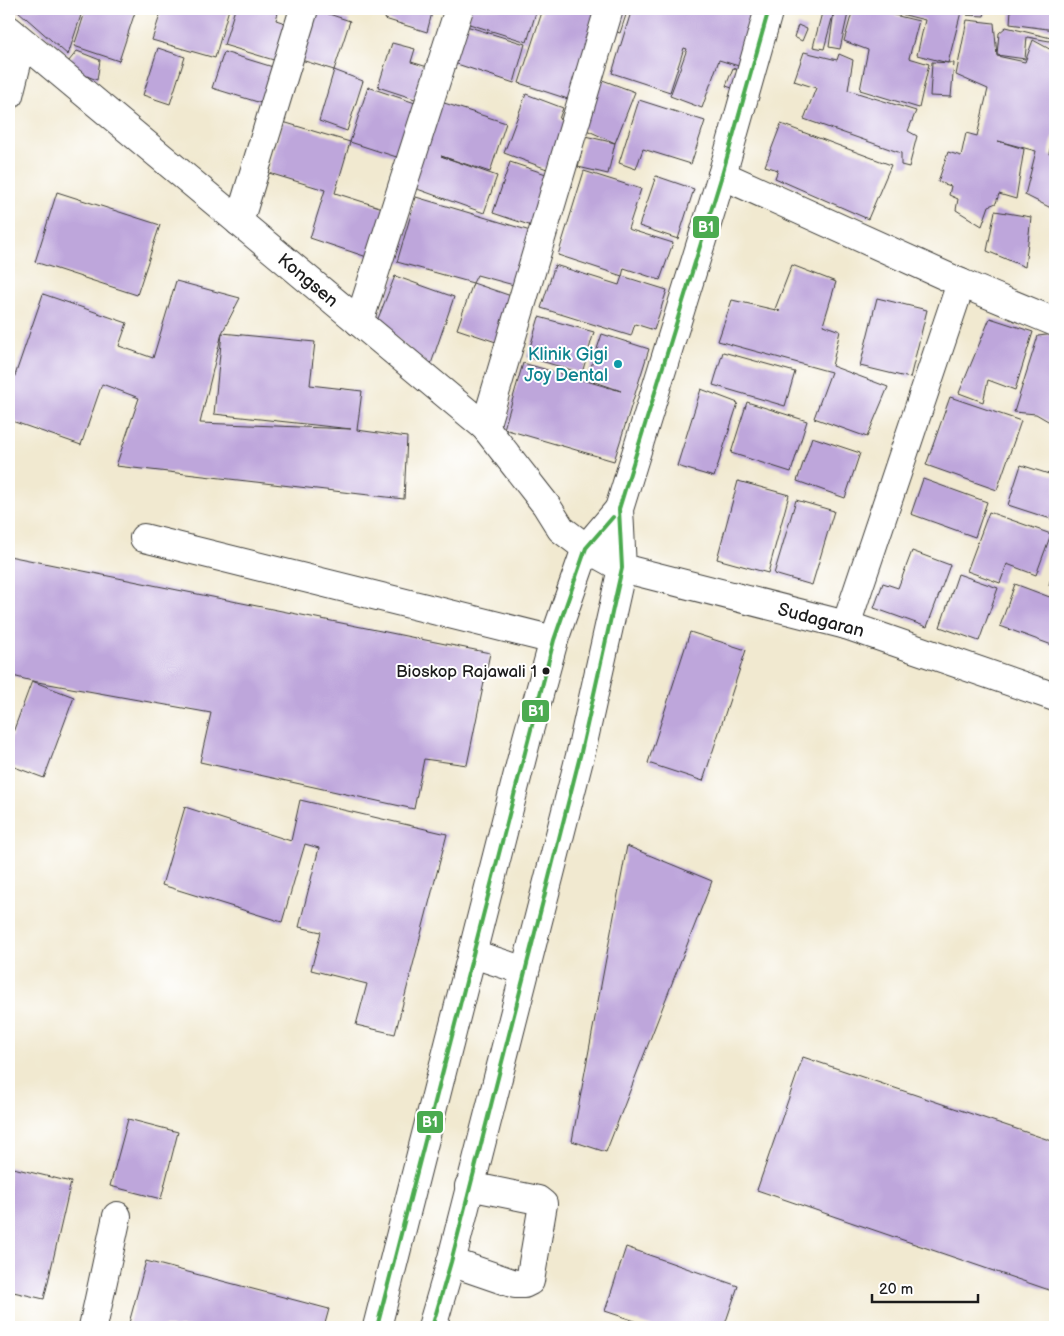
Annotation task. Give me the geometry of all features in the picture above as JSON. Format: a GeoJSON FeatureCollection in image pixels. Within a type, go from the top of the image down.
{"type":"FeatureCollection","features":[{"type":"Feature","properties":{"kind":"street"},"geometry":{"type":"LineString","coordinates":[[239,222],[304,9]]}},
{"type":"Feature","properties":{"kind":"street"},"geometry":{"type":"LineString","coordinates":[[359,322],[458,9]]}},
{"type":"Feature","properties":{"kind":"street"},"geometry":{"type":"LineString","coordinates":[[485,427],[609,9]]}},
{"type":"Feature","properties":{"kind":"street"},"geometry":{"type":"LineString","coordinates":[[432,1327],[451,1262],[581,752],[622,568],[619,509],[722,175],[769,9]]}},
{"type":"Feature","properties":{"kind":"street"},"geometry":{"type":"LineString","coordinates":[[9,96],[16,36]]}},
{"type":"Feature","properties":{"kind":"street","name":"Kongsen"},"geometry":{"type":"LineString","coordinates":[[16,36],[485,427],[546,505],[561,529],[586,548]]}},
{"type":"Feature","properties":{"kind":"street"},"geometry":{"type":"LineString","coordinates":[[722,175],[960,283],[1055,322]]}},
{"type":"Feature","properties":{"kind":"street"},"geometry":{"type":"LineString","coordinates":[[846,625],[960,283]]}},
{"type":"Feature","properties":{"kind":"street"},"geometry":{"type":"LineString","coordinates":[[377,1327],[527,738],[554,640],[586,548],[619,509]]}},
{"type":"Feature","properties":{"kind":"street"},"geometry":{"type":"LineString","coordinates":[[144,538],[554,640]]}},
{"type":"Feature","properties":{"kind":"street","name":"Sudagaran"},"geometry":{"type":"LineString","coordinates":[[586,548],[622,568],[846,625],[1055,696]]}},
{"type":"Feature","properties":{"kind":"street"},"geometry":{"type":"LineString","coordinates":[[473,954],[525,971]]}},
{"type":"Feature","properties":{"kind":"street"},"geometry":{"type":"LineString","coordinates":[[451,1262],[515,1284],[524,1284],[530,1281],[543,1204],[538,1200],[469,1186]]}},
{"type":"Feature","properties":{"kind":"street"},"geometry":{"type":"LineString","coordinates":[[93,1327],[118,1216]]}},
{"type":"Feature","properties":{"kind":"building"},"geometry":{"type":"Polygon","coordinates":[[[19,9],[83,9],[68,55],[18,11],[19,9]]]}},
{"type":"Feature","properties":{"kind":"building"},"geometry":{"type":"Polygon","coordinates":[[[86,9],[136,9],[119,61],[74,46],[86,9]]]}},
{"type":"Feature","properties":{"kind":"building"},"geometry":{"type":"Polygon","coordinates":[[[162,9],[229,9],[215,58],[152,40],[162,9]]]}},
{"type":"Feature","properties":{"kind":"building"},"geometry":{"type":"Polygon","coordinates":[[[235,9],[279,9],[276,20],[288,24],[277,61],[224,45],[235,9]]]}},
{"type":"Feature","properties":{"kind":"building"},"geometry":{"type":"Polygon","coordinates":[[[314,9],[350,21],[334,70],[298,59],[314,9]]]}},
{"type":"Feature","properties":{"kind":"building"},"geometry":{"type":"Polygon","coordinates":[[[362,9],[383,9],[381,15],[362,9]]]}},
{"type":"Feature","properties":{"kind":"building"},"geometry":{"type":"Polygon","coordinates":[[[388,9],[433,9],[427,32],[385,19],[388,9]]]}},
{"type":"Feature","properties":{"kind":"building"},"geometry":{"type":"Polygon","coordinates":[[[471,9],[537,9],[527,42],[466,23],[471,9]]]}},
{"type":"Feature","properties":{"kind":"building"},"geometry":{"type":"Polygon","coordinates":[[[543,9],[604,9],[574,101],[519,83],[543,9]]]}},
{"type":"Feature","properties":{"kind":"building"},"geometry":{"type":"Polygon","coordinates":[[[612,9],[628,9],[620,33],[606,28],[612,9]]]}},
{"type":"Feature","properties":{"kind":"building"},"geometry":{"type":"Polygon","coordinates":[[[632,9],[755,9],[754,31],[742,67],[719,60],[702,108],[670,96],[687,49],[684,48],[670,92],[612,73],[632,9]]]}},
{"type":"Feature","properties":{"kind":"building"},"geometry":{"type":"Polygon","coordinates":[[[823,9],[849,9],[840,49],[829,47],[834,11],[824,49],[813,47],[823,9]]]}},
{"type":"Feature","properties":{"kind":"building"},"geometry":{"type":"Polygon","coordinates":[[[853,9],[869,9],[919,21],[909,58],[929,64],[919,108],[860,90],[868,50],[844,41],[853,9]]]}},
{"type":"Feature","properties":{"kind":"building"},"geometry":{"type":"Polygon","coordinates":[[[880,9],[947,9],[961,12],[948,63],[917,55],[925,20],[880,9]]]}},
{"type":"Feature","properties":{"kind":"building"},"geometry":{"type":"Polygon","coordinates":[[[974,9],[986,9],[984,16],[967,15],[972,14],[974,9]]]}},
{"type":"Feature","properties":{"kind":"building"},"geometry":{"type":"Polygon","coordinates":[[[1011,9],[1055,9],[1055,30],[1010,24],[1011,9]]]}},
{"type":"Feature","properties":{"kind":"building"},"geometry":{"type":"Polygon","coordinates":[[[967,20],[994,23],[997,56],[1025,62],[1033,40],[1055,52],[1053,97],[1055,102],[1055,128],[1049,154],[1055,156],[1055,210],[1025,195],[1036,151],[998,141],[1024,149],[1016,199],[999,194],[996,203],[989,206],[982,226],[956,210],[958,199],[949,195],[951,186],[938,182],[948,152],[961,156],[966,133],[977,136],[988,89],[956,75],[967,20]]]}},
{"type":"Feature","properties":{"kind":"building"},"geometry":{"type":"Polygon","coordinates":[[[463,25],[525,44],[514,83],[451,62],[463,25]]]}},
{"type":"Feature","properties":{"kind":"building"},"geometry":{"type":"Polygon","coordinates":[[[798,25],[807,29],[802,41],[794,37],[798,25]]]}},
{"type":"Feature","properties":{"kind":"building"},"geometry":{"type":"Polygon","coordinates":[[[1006,27],[1055,39],[1055,42],[1027,37],[1025,59],[997,55],[999,33],[1006,27]]]}},
{"type":"Feature","properties":{"kind":"building"},"geometry":{"type":"Polygon","coordinates":[[[392,43],[415,49],[411,62],[431,68],[421,101],[378,87],[392,43]]]}},
{"type":"Feature","properties":{"kind":"building"},"geometry":{"type":"Polygon","coordinates":[[[158,48],[185,57],[170,104],[143,95],[158,48]]]}},
{"type":"Feature","properties":{"kind":"building"},"geometry":{"type":"Polygon","coordinates":[[[77,51],[100,60],[97,80],[64,67],[77,51]]]}},
{"type":"Feature","properties":{"kind":"building"},"geometry":{"type":"Polygon","coordinates":[[[224,52],[273,67],[261,103],[212,88],[224,52]]]}},
{"type":"Feature","properties":{"kind":"building"},"geometry":{"type":"Polygon","coordinates":[[[804,52],[837,60],[839,54],[853,60],[848,90],[916,111],[908,131],[917,136],[909,167],[901,165],[901,153],[804,119],[816,88],[794,81],[804,52]]]}},
{"type":"Feature","properties":{"kind":"building"},"geometry":{"type":"Polygon","coordinates":[[[932,62],[954,63],[951,97],[930,96],[932,62]]]}},
{"type":"Feature","properties":{"kind":"building"},"geometry":{"type":"Polygon","coordinates":[[[733,68],[742,72],[735,89],[726,86],[733,68]]]}},
{"type":"Feature","properties":{"kind":"building"},"geometry":{"type":"Polygon","coordinates":[[[334,70],[363,81],[347,131],[319,121],[334,70]]]}},
{"type":"Feature","properties":{"kind":"building"},"geometry":{"type":"Polygon","coordinates":[[[597,78],[635,92],[615,143],[580,127],[597,78]]]}},
{"type":"Feature","properties":{"kind":"building"},"geometry":{"type":"Polygon","coordinates":[[[368,87],[427,107],[409,161],[350,142],[368,87]]]}},
{"type":"Feature","properties":{"kind":"building"},"geometry":{"type":"Polygon","coordinates":[[[526,94],[563,108],[559,119],[573,125],[555,172],[504,153],[526,94]]]}},
{"type":"Feature","properties":{"kind":"building"},"geometry":{"type":"Polygon","coordinates":[[[639,100],[705,121],[691,164],[643,149],[636,169],[619,163],[639,100]]]}},
{"type":"Feature","properties":{"kind":"building"},"geometry":{"type":"Polygon","coordinates":[[[438,101],[506,123],[490,172],[441,156],[497,176],[484,213],[409,186],[438,101]]]}},
{"type":"Feature","properties":{"kind":"building"},"geometry":{"type":"Polygon","coordinates":[[[283,122],[350,142],[335,193],[389,210],[373,259],[310,238],[325,190],[269,173],[283,122]]]}},
{"type":"Feature","properties":{"kind":"building"},"geometry":{"type":"Polygon","coordinates":[[[781,124],[891,165],[868,219],[775,178],[778,170],[765,166],[781,124]]]}},
{"type":"Feature","properties":{"kind":"building"},"geometry":{"type":"Polygon","coordinates":[[[585,136],[615,143],[608,174],[578,167],[585,136]]]}},
{"type":"Feature","properties":{"kind":"building"},"geometry":{"type":"Polygon","coordinates":[[[510,162],[549,175],[532,226],[493,213],[510,162]]]}},
{"type":"Feature","properties":{"kind":"building"},"geometry":{"type":"Polygon","coordinates":[[[584,171],[641,189],[628,229],[673,243],[660,280],[624,268],[622,276],[558,255],[584,171]]]}},
{"type":"Feature","properties":{"kind":"building"},"geometry":{"type":"Polygon","coordinates":[[[656,176],[694,189],[678,239],[639,226],[656,176]]]}},
{"type":"Feature","properties":{"kind":"building"},"geometry":{"type":"Polygon","coordinates":[[[57,192],[160,225],[137,295],[35,262],[57,192]]]}},
{"type":"Feature","properties":{"kind":"building"},"geometry":{"type":"Polygon","coordinates":[[[416,197],[537,233],[521,287],[477,275],[473,283],[397,262],[416,197]]]}},
{"type":"Feature","properties":{"kind":"building"},"geometry":{"type":"Polygon","coordinates":[[[995,211],[1031,217],[1025,267],[987,251],[995,211]]]}},
{"type":"Feature","properties":{"kind":"building"},"geometry":{"type":"Polygon","coordinates":[[[555,265],[619,285],[622,276],[667,290],[654,330],[635,324],[631,336],[541,308],[555,265]]]}},
{"type":"Feature","properties":{"kind":"building"},"geometry":{"type":"Polygon","coordinates":[[[792,265],[836,282],[823,325],[840,331],[832,366],[888,387],[867,437],[814,418],[831,372],[718,341],[732,300],[780,311],[775,309],[792,265]]]}},
{"type":"Feature","properties":{"kind":"building"},"geometry":{"type":"Polygon","coordinates":[[[395,276],[454,297],[430,367],[377,321],[395,276]]]}},
{"type":"Feature","properties":{"kind":"building"},"geometry":{"type":"Polygon","coordinates":[[[176,281],[240,298],[222,333],[315,342],[310,385],[362,391],[357,430],[407,437],[404,499],[116,466],[139,398],[102,384],[81,445],[9,420],[9,393],[43,294],[127,323],[119,346],[153,358],[176,281]],[[222,333],[200,423],[351,429],[214,414],[222,333]]]}},
{"type":"Feature","properties":{"kind":"building"},"geometry":{"type":"Polygon","coordinates":[[[473,283],[520,299],[505,345],[457,329],[473,283]]]}},
{"type":"Feature","properties":{"kind":"building"},"geometry":{"type":"Polygon","coordinates":[[[877,298],[927,310],[910,378],[860,366],[877,298]]]}},
{"type":"Feature","properties":{"kind":"building"},"geometry":{"type":"Polygon","coordinates":[[[539,317],[594,332],[582,373],[527,357],[539,317]]]}},
{"type":"Feature","properties":{"kind":"building"},"geometry":{"type":"Polygon","coordinates":[[[990,318],[1033,332],[1015,390],[988,380],[983,402],[959,393],[990,318]]]}},
{"type":"Feature","properties":{"kind":"building"},"geometry":{"type":"Polygon","coordinates":[[[602,334],[649,349],[614,461],[504,429],[523,363],[621,391],[587,379],[602,334]]]}},
{"type":"Feature","properties":{"kind":"building"},"geometry":{"type":"Polygon","coordinates":[[[1055,334],[1055,425],[1036,414],[1014,412],[1038,336],[1055,334]]]}},
{"type":"Feature","properties":{"kind":"building"},"geometry":{"type":"Polygon","coordinates":[[[723,352],[795,372],[785,406],[713,385],[723,352]]]}},
{"type":"Feature","properties":{"kind":"building"},"geometry":{"type":"Polygon","coordinates":[[[701,389],[738,403],[714,477],[677,466],[701,389]]]}},
{"type":"Feature","properties":{"kind":"building"},"geometry":{"type":"Polygon","coordinates":[[[950,397],[1021,421],[997,490],[926,465],[950,397]]]}},
{"type":"Feature","properties":{"kind":"building"},"geometry":{"type":"Polygon","coordinates":[[[747,402],[807,421],[791,472],[731,453],[747,402]]]}},
{"type":"Feature","properties":{"kind":"building"},"geometry":{"type":"Polygon","coordinates":[[[812,437],[860,453],[845,498],[797,481],[812,437]]]}},
{"type":"Feature","properties":{"kind":"building"},"geometry":{"type":"Polygon","coordinates":[[[1021,465],[1055,476],[1055,505],[1051,519],[1008,505],[1021,465]]]}},
{"type":"Feature","properties":{"kind":"building"},"geometry":{"type":"Polygon","coordinates":[[[923,479],[987,502],[975,537],[911,514],[923,479]]]}},
{"type":"Feature","properties":{"kind":"building"},"geometry":{"type":"Polygon","coordinates":[[[738,481],[789,495],[768,573],[717,559],[738,481]]]}},
{"type":"Feature","properties":{"kind":"building"},"geometry":{"type":"Polygon","coordinates":[[[796,500],[834,511],[812,585],[774,574],[796,500]]]}},
{"type":"Feature","properties":{"kind":"building"},"geometry":{"type":"Polygon","coordinates":[[[989,512],[1051,534],[1036,575],[1007,564],[1000,583],[967,571],[989,512]]]}},
{"type":"Feature","properties":{"kind":"building"},"geometry":{"type":"Polygon","coordinates":[[[912,551],[950,565],[927,627],[874,608],[883,583],[898,588],[912,551]]]}},
{"type":"Feature","properties":{"kind":"building"},"geometry":{"type":"Polygon","coordinates":[[[9,556],[490,653],[467,765],[424,759],[414,809],[200,762],[211,713],[32,681],[9,675],[9,556]]]}},
{"type":"Feature","properties":{"kind":"building"},"geometry":{"type":"Polygon","coordinates":[[[1055,563],[1055,586],[1049,585],[1055,563]]]}},
{"type":"Feature","properties":{"kind":"building"},"geometry":{"type":"Polygon","coordinates":[[[958,574],[998,588],[979,641],[940,627],[958,574]]]}},
{"type":"Feature","properties":{"kind":"building"},"geometry":{"type":"Polygon","coordinates":[[[1015,584],[1055,599],[1055,636],[1052,645],[1000,626],[1015,584]]]}},
{"type":"Feature","properties":{"kind":"building"},"geometry":{"type":"Polygon","coordinates":[[[690,632],[746,650],[703,781],[648,763],[690,632]]]}},
{"type":"Feature","properties":{"kind":"building"},"geometry":{"type":"Polygon","coordinates":[[[32,681],[74,697],[44,778],[9,765],[9,743],[32,681]]]}},
{"type":"Feature","properties":{"kind":"building"},"geometry":{"type":"Polygon","coordinates":[[[300,800],[447,834],[395,1034],[356,1025],[367,984],[311,970],[321,932],[299,927],[319,848],[305,844],[282,922],[162,885],[185,807],[291,841],[300,800]]]}},
{"type":"Feature","properties":{"kind":"building"},"geometry":{"type":"Polygon","coordinates":[[[627,846],[712,881],[606,1152],[572,1141],[627,846]]]}},
{"type":"Feature","properties":{"kind":"building"},"geometry":{"type":"Polygon","coordinates":[[[803,1057],[1055,1142],[1055,1292],[757,1190],[803,1057]]]}},
{"type":"Feature","properties":{"kind":"building"},"geometry":{"type":"Polygon","coordinates":[[[128,1119],[178,1132],[161,1199],[110,1186],[128,1119]]]}},
{"type":"Feature","properties":{"kind":"building"},"geometry":{"type":"Polygon","coordinates":[[[9,1167],[71,1182],[44,1299],[9,1291],[9,1167]]]}},
{"type":"Feature","properties":{"kind":"building"},"geometry":{"type":"Polygon","coordinates":[[[626,1247],[738,1286],[724,1327],[653,1327],[605,1311],[626,1247]]]}},
{"type":"Feature","properties":{"kind":"building"},"geometry":{"type":"Polygon","coordinates":[[[146,1261],[329,1309],[324,1327],[145,1327],[129,1323],[146,1261]]]}},
{"type":"Feature","properties":{"kind":"transit line","name":"B1"},"geometry":{"type":"LineString","coordinates":[[432,1327],[451,1262],[581,752],[622,568],[619,509],[722,175],[769,9]]}},
{"type":"Feature","properties":{"kind":"transit line","name":"B1"},"geometry":{"type":"LineString","coordinates":[[377,1327],[554,640],[586,548],[613,517]]}},
{"type":"Feature","properties":{"kind":"place","name":"Klinik Gigi Joy Dental"},"geometry":{"type":"Point","coordinates":[618,364]}},
{"type":"Feature","properties":{"kind":"place","name":"Bioskop Rajawali 1"},"geometry":{"type":"Point","coordinates":[546,671]}}]}
